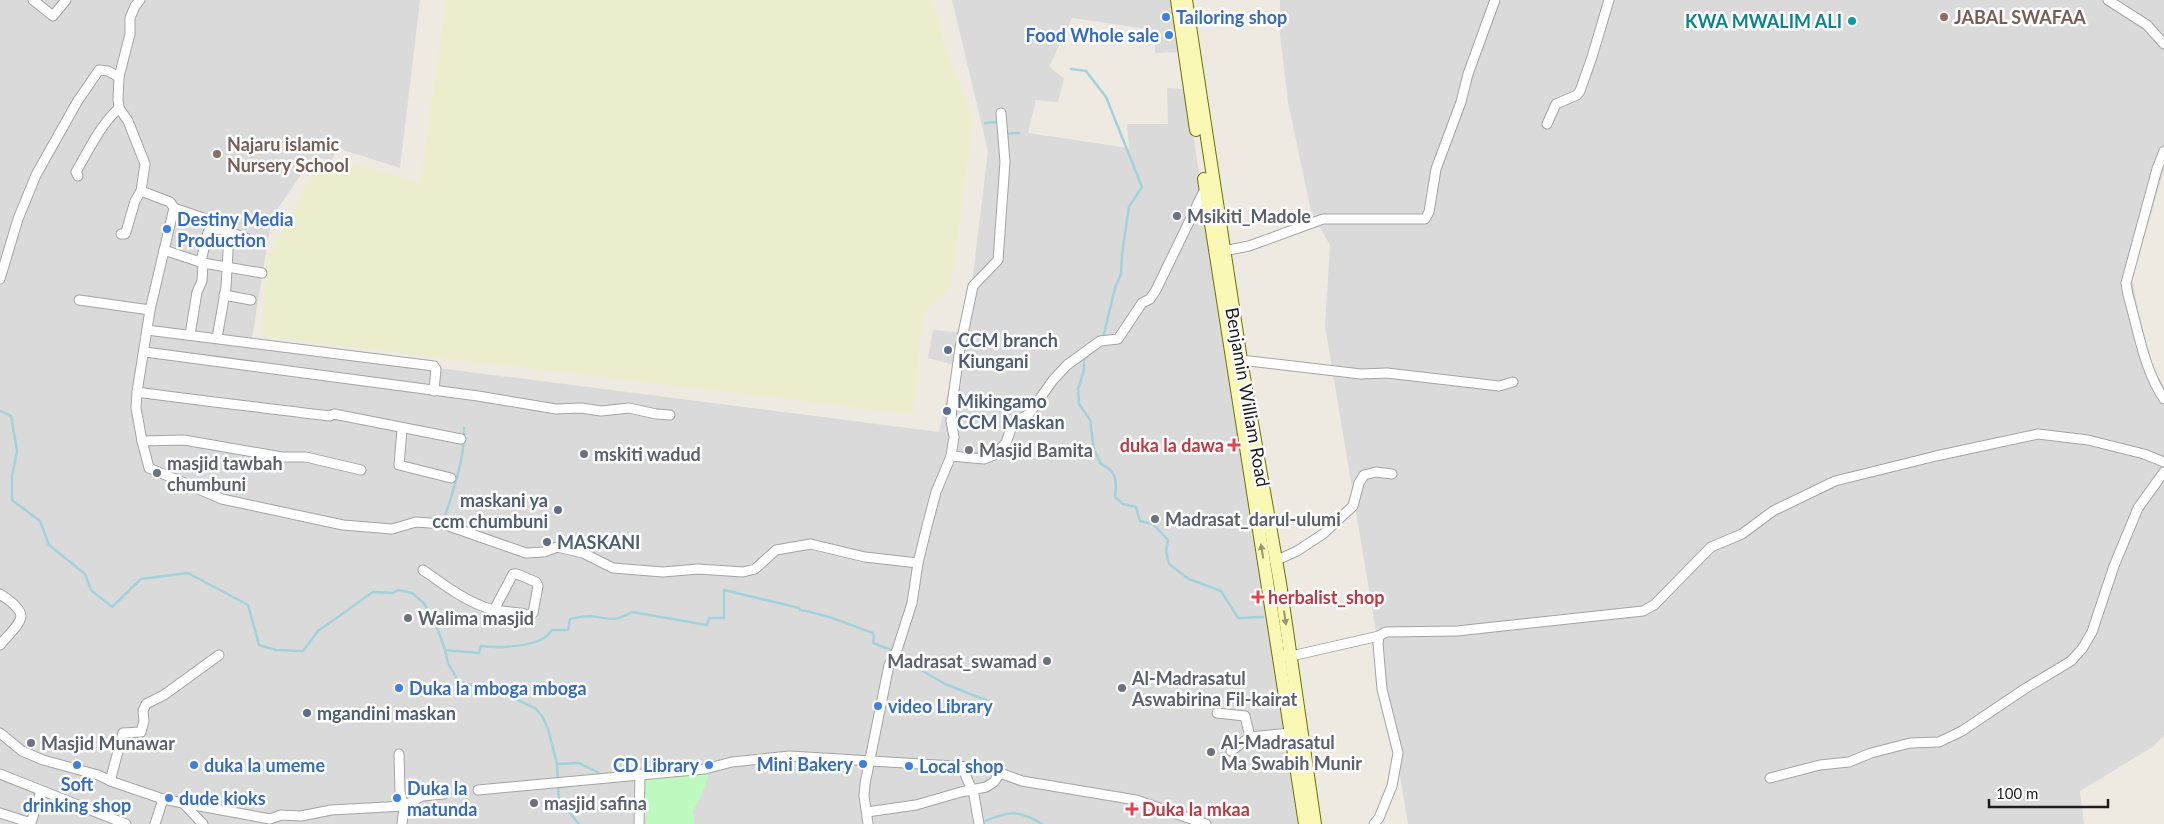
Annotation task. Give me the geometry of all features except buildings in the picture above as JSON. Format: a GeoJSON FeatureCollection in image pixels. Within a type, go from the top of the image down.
{"type":"FeatureCollection","features":[{"type":"Feature","properties":{"kind":"main road","name":"Benjamin William Road"},"geometry":{"type":"LineString","coordinates":[[1177,0],[1205,189],[1241,360],[1275,561],[1291,733],[1306,824]]}},
{"type":"Feature","properties":{"kind":"main road","name":"Benjamin William Road"},"geometry":{"type":"LineString","coordinates":[[1186,0],[1219,252],[1285,657],[1315,824]]}},
{"type":"Feature","properties":{"kind":"street"},"geometry":{"type":"LineString","coordinates":[[32,0],[53,16],[66,0]]}},
{"type":"Feature","properties":{"kind":"street"},"geometry":{"type":"LineString","coordinates":[[120,234],[125,234],[126,232],[135,201],[141,191],[145,164],[128,121],[119,108],[118,98],[119,77],[130,34],[130,18],[140,0]]}},
{"type":"Feature","properties":{"kind":"street"},"geometry":{"type":"LineString","coordinates":[[1219,252],[1250,246],[1323,218],[1425,219],[1429,212],[1436,169],[1461,102],[1468,74],[1495,0]]}},
{"type":"Feature","properties":{"kind":"street"},"geometry":{"type":"LineString","coordinates":[[1547,124],[1556,104],[1576,95],[1580,90],[1609,0]]}},
{"type":"Feature","properties":{"kind":"street"},"geometry":{"type":"LineString","coordinates":[[2108,0],[2147,24],[2164,44]]}},
{"type":"Feature","properties":{"kind":"street"},"geometry":{"type":"LineString","coordinates":[[0,279],[16,224],[32,184],[77,102],[99,70],[108,71],[119,77]]}},
{"type":"Feature","properties":{"kind":"street"},"geometry":{"type":"LineString","coordinates":[[78,176],[76,172],[88,152],[113,113],[119,108]]}},
{"type":"Feature","properties":{"kind":"street"},"geometry":{"type":"LineString","coordinates":[[868,824],[864,796],[869,761],[889,665],[897,650],[912,603],[918,563],[936,492],[951,456],[954,437],[951,421],[952,404],[972,286],[998,260],[1004,162],[1001,112]]}},
{"type":"Feature","properties":{"kind":"street"},"geometry":{"type":"LineString","coordinates":[[2164,151],[2157,169],[2126,283],[2150,371],[2156,387],[2164,399]]}},
{"type":"Feature","properties":{"kind":"street"},"geometry":{"type":"LineString","coordinates":[[951,456],[984,459],[994,454],[1006,443],[1011,428],[1016,421],[1029,414],[1053,380],[1067,366],[1102,341],[1118,339],[1142,303],[1150,299],[1205,189]]}},
{"type":"Feature","properties":{"kind":"street"},"geometry":{"type":"LineString","coordinates":[[141,191],[170,202],[174,208],[212,221],[213,229]]}},
{"type":"Feature","properties":{"kind":"street"},"geometry":{"type":"LineString","coordinates":[[174,208],[150,310],[145,352],[137,392],[136,408],[142,441],[150,468],[222,499],[343,524],[392,529],[416,522],[443,524],[526,553],[544,552],[557,547],[584,553],[613,568],[663,572],[698,569],[743,572],[755,569],[776,550],[811,544],[865,557],[918,563]]}},
{"type":"Feature","properties":{"kind":"street"},"geometry":{"type":"LineString","coordinates":[[190,335],[197,292],[202,281],[202,262],[208,232],[213,229],[246,238]]}},
{"type":"Feature","properties":{"kind":"street"},"geometry":{"type":"LineString","coordinates":[[216,338],[224,294],[229,233]]}},
{"type":"Feature","properties":{"kind":"street"},"geometry":{"type":"LineString","coordinates":[[164,250],[202,262],[262,273]]}},
{"type":"Feature","properties":{"kind":"street"},"geometry":{"type":"LineString","coordinates":[[224,294],[251,300]]}},
{"type":"Feature","properties":{"kind":"street"},"geometry":{"type":"LineString","coordinates":[[79,300],[150,310]]}},
{"type":"Feature","properties":{"kind":"street"},"geometry":{"type":"LineString","coordinates":[[147,330],[434,366],[436,372],[434,390]]}},
{"type":"Feature","properties":{"kind":"street"},"geometry":{"type":"LineString","coordinates":[[145,352],[434,390],[556,409],[581,408],[601,410],[629,408],[670,415]]}},
{"type":"Feature","properties":{"kind":"street"},"geometry":{"type":"LineString","coordinates":[[1241,360],[1361,374],[1386,373],[1499,386],[1514,382]]}},
{"type":"Feature","properties":{"kind":"street"},"geometry":{"type":"LineString","coordinates":[[137,392],[282,411],[330,416],[334,414],[402,429],[461,439]]}},
{"type":"Feature","properties":{"kind":"street"},"geometry":{"type":"LineString","coordinates":[[402,429],[399,465],[451,478]]}},
{"type":"Feature","properties":{"kind":"street"},"geometry":{"type":"LineString","coordinates":[[1285,657],[1379,636],[1386,632],[1457,631],[1643,611],[1654,605],[1711,547],[1742,534],[1773,511],[1835,481],[1936,456],[2038,434],[2088,440],[2144,454],[2164,462]]}},
{"type":"Feature","properties":{"kind":"street"},"geometry":{"type":"LineString","coordinates":[[142,441],[184,440],[282,457],[306,457],[362,470]]}},
{"type":"Feature","properties":{"kind":"street"},"geometry":{"type":"LineString","coordinates":[[1275,561],[1296,551],[1323,534],[1353,506],[1359,483],[1364,475],[1376,472],[1392,474]]}},
{"type":"Feature","properties":{"kind":"street"},"geometry":{"type":"LineString","coordinates":[[1770,778],[1820,765],[1849,762],[1871,753],[1910,743],[1939,742],[1962,731],[2026,688],[2071,661],[2082,649],[2092,632],[2114,566],[2138,508],[2164,472]]}},
{"type":"Feature","properties":{"kind":"street"},"geometry":{"type":"LineString","coordinates":[[423,570],[452,591],[494,610],[531,615],[538,586],[536,582],[513,574],[494,610]]}},
{"type":"Feature","properties":{"kind":"street"},"geometry":{"type":"LineString","coordinates":[[0,594],[17,606],[21,614],[20,621],[0,645]]}},
{"type":"Feature","properties":{"kind":"street"},"geometry":{"type":"LineString","coordinates":[[1374,824],[1379,818],[1392,786],[1398,753],[1382,689],[1379,636]]}},
{"type":"Feature","properties":{"kind":"street"},"geometry":{"type":"LineString","coordinates":[[110,781],[123,733],[141,732],[144,721],[143,711],[146,704],[164,695],[219,654]]}},
{"type":"Feature","properties":{"kind":"street"},"geometry":{"type":"LineString","coordinates":[[1217,713],[1245,716],[1250,737]]}},
{"type":"Feature","properties":{"kind":"street"},"geometry":{"type":"LineString","coordinates":[[0,733],[22,751],[42,760],[91,773],[163,799],[270,819],[281,814],[300,820],[331,810],[404,806],[422,796],[444,794]]}},
{"type":"Feature","properties":{"kind":"street"},"geometry":{"type":"LineString","coordinates":[[1231,751],[1250,737],[1291,733]]}},
{"type":"Feature","properties":{"kind":"street"},"geometry":{"type":"LineString","coordinates":[[399,754],[400,792],[404,806],[402,824]]}},
{"type":"Feature","properties":{"kind":"street"},"geometry":{"type":"LineString","coordinates":[[478,790],[705,769],[732,762],[790,756],[986,768],[1031,783],[1136,800],[1206,824]]}},
{"type":"Feature","properties":{"kind":"street"},"geometry":{"type":"LineString","coordinates":[[962,768],[974,795],[978,821]]}},
{"type":"Feature","properties":{"kind":"street"},"geometry":{"type":"LineString","coordinates":[[0,774],[126,824]]}},
{"type":"Feature","properties":{"kind":"street"},"geometry":{"type":"LineString","coordinates":[[639,824],[640,774]]}},
{"type":"Feature","properties":{"kind":"street"},"geometry":{"type":"LineString","coordinates":[[867,812],[916,805],[971,789],[986,787],[994,782],[1000,774]]}},
{"type":"Feature","properties":{"kind":"street"},"geometry":{"type":"LineString","coordinates":[[0,813],[31,823],[41,791]]}},
{"type":"Feature","properties":{"kind":"street"},"geometry":{"type":"LineString","coordinates":[[155,824],[163,799]]}},
{"type":"Feature","properties":{"kind":"street"},"geometry":{"type":"LineString","coordinates":[[182,803],[203,824]]}},
{"type":"Feature","properties":{"kind":"shaded area"},"geometry":{"type":"Polygon","coordinates":[[[0,0],[420,0],[400,168],[337,148],[332,160],[313,157],[272,217],[251,344],[939,432],[954,365],[928,358],[933,330],[966,333],[988,151],[952,0],[1173,0],[1177,52],[1155,53],[1154,30],[1072,18],[1049,67],[1064,78],[1058,102],[1036,100],[1028,133],[1129,148],[1127,124],[1168,124],[1167,88],[1186,89],[1300,824],[0,824],[0,0]]]}},
{"type":"Feature","properties":{"kind":"shaded area"},"geometry":{"type":"Polygon","coordinates":[[[1280,0],[2164,0],[2164,170],[2132,278],[2147,358],[2164,386],[2164,735],[2154,746],[2080,791],[2084,824],[1408,824],[1325,326],[1330,245],[1311,211],[1288,102],[1280,35],[1280,0]]]}},
{"type":"Feature","properties":{"kind":"green space"},"geometry":{"type":"Polygon","coordinates":[[[446,0],[932,0],[946,49],[973,119],[951,287],[923,313],[913,414],[261,336],[267,258],[320,160],[347,162],[420,183],[446,0]]]}},
{"type":"Feature","properties":{"kind":"green space"},"geometry":{"type":"Polygon","coordinates":[[[710,772],[700,799],[693,811],[694,824],[646,824],[645,777],[710,772]]]}},
{"type":"Feature","properties":{"kind":"waterway"},"geometry":{"type":"LineString","coordinates":[[1071,69],[1086,71],[1106,97],[1142,187],[1129,207],[1121,274],[1115,288],[1103,338]]}},
{"type":"Feature","properties":{"kind":"waterway"},"geometry":{"type":"LineString","coordinates":[[985,123],[1000,122]]}},
{"type":"Feature","properties":{"kind":"waterway"},"geometry":{"type":"LineString","coordinates":[[1005,134],[1019,133]]}},
{"type":"Feature","properties":{"kind":"waterway"},"geometry":{"type":"LineString","coordinates":[[1090,353],[1084,360],[1084,370],[1078,389],[1079,404],[1090,420],[1094,449],[1101,464],[1110,470],[1115,477],[1115,497],[1123,504],[1136,507],[1140,521],[1153,524],[1168,540],[1166,551],[1169,564],[1189,579],[1221,591],[1238,618],[1263,617]]}},
{"type":"Feature","properties":{"kind":"waterway"},"geometry":{"type":"LineString","coordinates":[[0,411],[11,416],[17,451],[12,477],[12,500],[40,521],[49,545],[85,574],[91,590],[112,607],[141,579],[188,573],[248,605],[259,645],[276,650],[303,651],[318,631],[373,592],[393,593],[398,590],[412,593],[424,603],[438,630],[448,663],[457,679],[466,684],[489,687],[535,708],[542,716],[548,729],[557,764],[559,800],[579,824]]}},
{"type":"Feature","properties":{"kind":"waterway"},"geometry":{"type":"LineString","coordinates":[[445,516],[461,462],[464,428]]}},
{"type":"Feature","properties":{"kind":"waterway"},"geometry":{"type":"LineString","coordinates":[[445,650],[479,653],[481,646],[504,647],[522,645],[538,641],[552,630],[568,630],[570,619],[588,616],[616,619],[632,612],[707,625],[709,618],[724,618],[724,590],[799,608],[800,610],[846,623],[873,633],[873,643],[894,651]]}},
{"type":"Feature","properties":{"kind":"waterway"},"geometry":{"type":"LineString","coordinates":[[892,665],[916,667],[945,684],[988,701],[989,707]]}},
{"type":"Feature","properties":{"kind":"waterway"},"geometry":{"type":"LineString","coordinates":[[557,764],[579,763],[601,774]]}},
{"type":"Feature","properties":{"kind":"waterway"},"geometry":{"type":"LineString","coordinates":[[981,823],[1012,813],[1026,816],[1042,824]]}},
{"type":"Feature","properties":{"kind":"place","name":"Tailoring shop"},"geometry":{"type":"Point","coordinates":[1166,17]}},
{"type":"Feature","properties":{"kind":"place","name":"JABAL SWAFAA"},"geometry":{"type":"Point","coordinates":[1944,17]}},
{"type":"Feature","properties":{"kind":"place","name":"KWA MWALIM ALI"},"geometry":{"type":"Point","coordinates":[1852,21]}},
{"type":"Feature","properties":{"kind":"place","name":"Food Whole sale"},"geometry":{"type":"Point","coordinates":[1169,35]}},
{"type":"Feature","properties":{"kind":"place","name":"Najaru islamic Nursery School"},"geometry":{"type":"Point","coordinates":[217,154]}},
{"type":"Feature","properties":{"kind":"place","name":"Msikiti_Madole"},"geometry":{"type":"Point","coordinates":[1177,216]}},
{"type":"Feature","properties":{"kind":"place","name":"Destiny Media Production"},"geometry":{"type":"Point","coordinates":[167,229]}},
{"type":"Feature","properties":{"kind":"place","name":"CCM branch Kiungani"},"geometry":{"type":"Point","coordinates":[948,350]}},
{"type":"Feature","properties":{"kind":"place","name":"Mikingamo CCM Maskan"},"geometry":{"type":"Point","coordinates":[947,411]}},
{"type":"Feature","properties":{"kind":"place","name":"duka la dawa"},"geometry":{"type":"Point","coordinates":[1234,445]}},
{"type":"Feature","properties":{"kind":"place","name":"Masjid Bamita"},"geometry":{"type":"Point","coordinates":[969,450]}},
{"type":"Feature","properties":{"kind":"place","name":"mskiti wadud"},"geometry":{"type":"Point","coordinates":[584,454]}},
{"type":"Feature","properties":{"kind":"place","name":"masjid tawbah chumbuni"},"geometry":{"type":"Point","coordinates":[157,473]}},
{"type":"Feature","properties":{"kind":"place","name":"maskani ya ccm chumbuni"},"geometry":{"type":"Point","coordinates":[558,510]}},
{"type":"Feature","properties":{"kind":"place","name":"Madrasat_darul-ulumi"},"geometry":{"type":"Point","coordinates":[1155,519]}},
{"type":"Feature","properties":{"kind":"place","name":"MASKANI"},"geometry":{"type":"Point","coordinates":[547,542]}},
{"type":"Feature","properties":{"kind":"place","name":"herbalist_shop"},"geometry":{"type":"Point","coordinates":[1258,597]}},
{"type":"Feature","properties":{"kind":"place","name":"Walima masjid"},"geometry":{"type":"Point","coordinates":[408,618]}},
{"type":"Feature","properties":{"kind":"place","name":"Madrasat_swamad"},"geometry":{"type":"Point","coordinates":[1047,661]}},
{"type":"Feature","properties":{"kind":"place","name":"Duka la mboga mboga"},"geometry":{"type":"Point","coordinates":[399,688]}},
{"type":"Feature","properties":{"kind":"place","name":"Al-Madrasatul Aswabirina Fil-kairat"},"geometry":{"type":"Point","coordinates":[1122,688]}},
{"type":"Feature","properties":{"kind":"place","name":"video Library"},"geometry":{"type":"Point","coordinates":[878,706]}},
{"type":"Feature","properties":{"kind":"place","name":"mgandini maskan"},"geometry":{"type":"Point","coordinates":[307,713]}},
{"type":"Feature","properties":{"kind":"place","name":"Masjid Munawar"},"geometry":{"type":"Point","coordinates":[31,743]}},
{"type":"Feature","properties":{"kind":"place","name":"Al-Madrasatul Ma Swabih Munir"},"geometry":{"type":"Point","coordinates":[1211,752]}},
{"type":"Feature","properties":{"kind":"place","name":"Mini Bakery"},"geometry":{"type":"Point","coordinates":[863,764]}},
{"type":"Feature","properties":{"kind":"place","name":"Soft drinking shop"},"geometry":{"type":"Point","coordinates":[77,765]}},
{"type":"Feature","properties":{"kind":"place","name":"duka la umeme"},"geometry":{"type":"Point","coordinates":[194,765]}},
{"type":"Feature","properties":{"kind":"place","name":"CD Library"},"geometry":{"type":"Point","coordinates":[709,765]}},
{"type":"Feature","properties":{"kind":"place","name":"Local shop"},"geometry":{"type":"Point","coordinates":[909,766]}},
{"type":"Feature","properties":{"kind":"place","name":"dude kioks"},"geometry":{"type":"Point","coordinates":[169,798]}},
{"type":"Feature","properties":{"kind":"place","name":"Duka la matunda"},"geometry":{"type":"Point","coordinates":[397,798]}},
{"type":"Feature","properties":{"kind":"place","name":"masjid safina"},"geometry":{"type":"Point","coordinates":[534,803]}},
{"type":"Feature","properties":{"kind":"place","name":"Duka la mkaa"},"geometry":{"type":"Point","coordinates":[1132,809]}}]}
